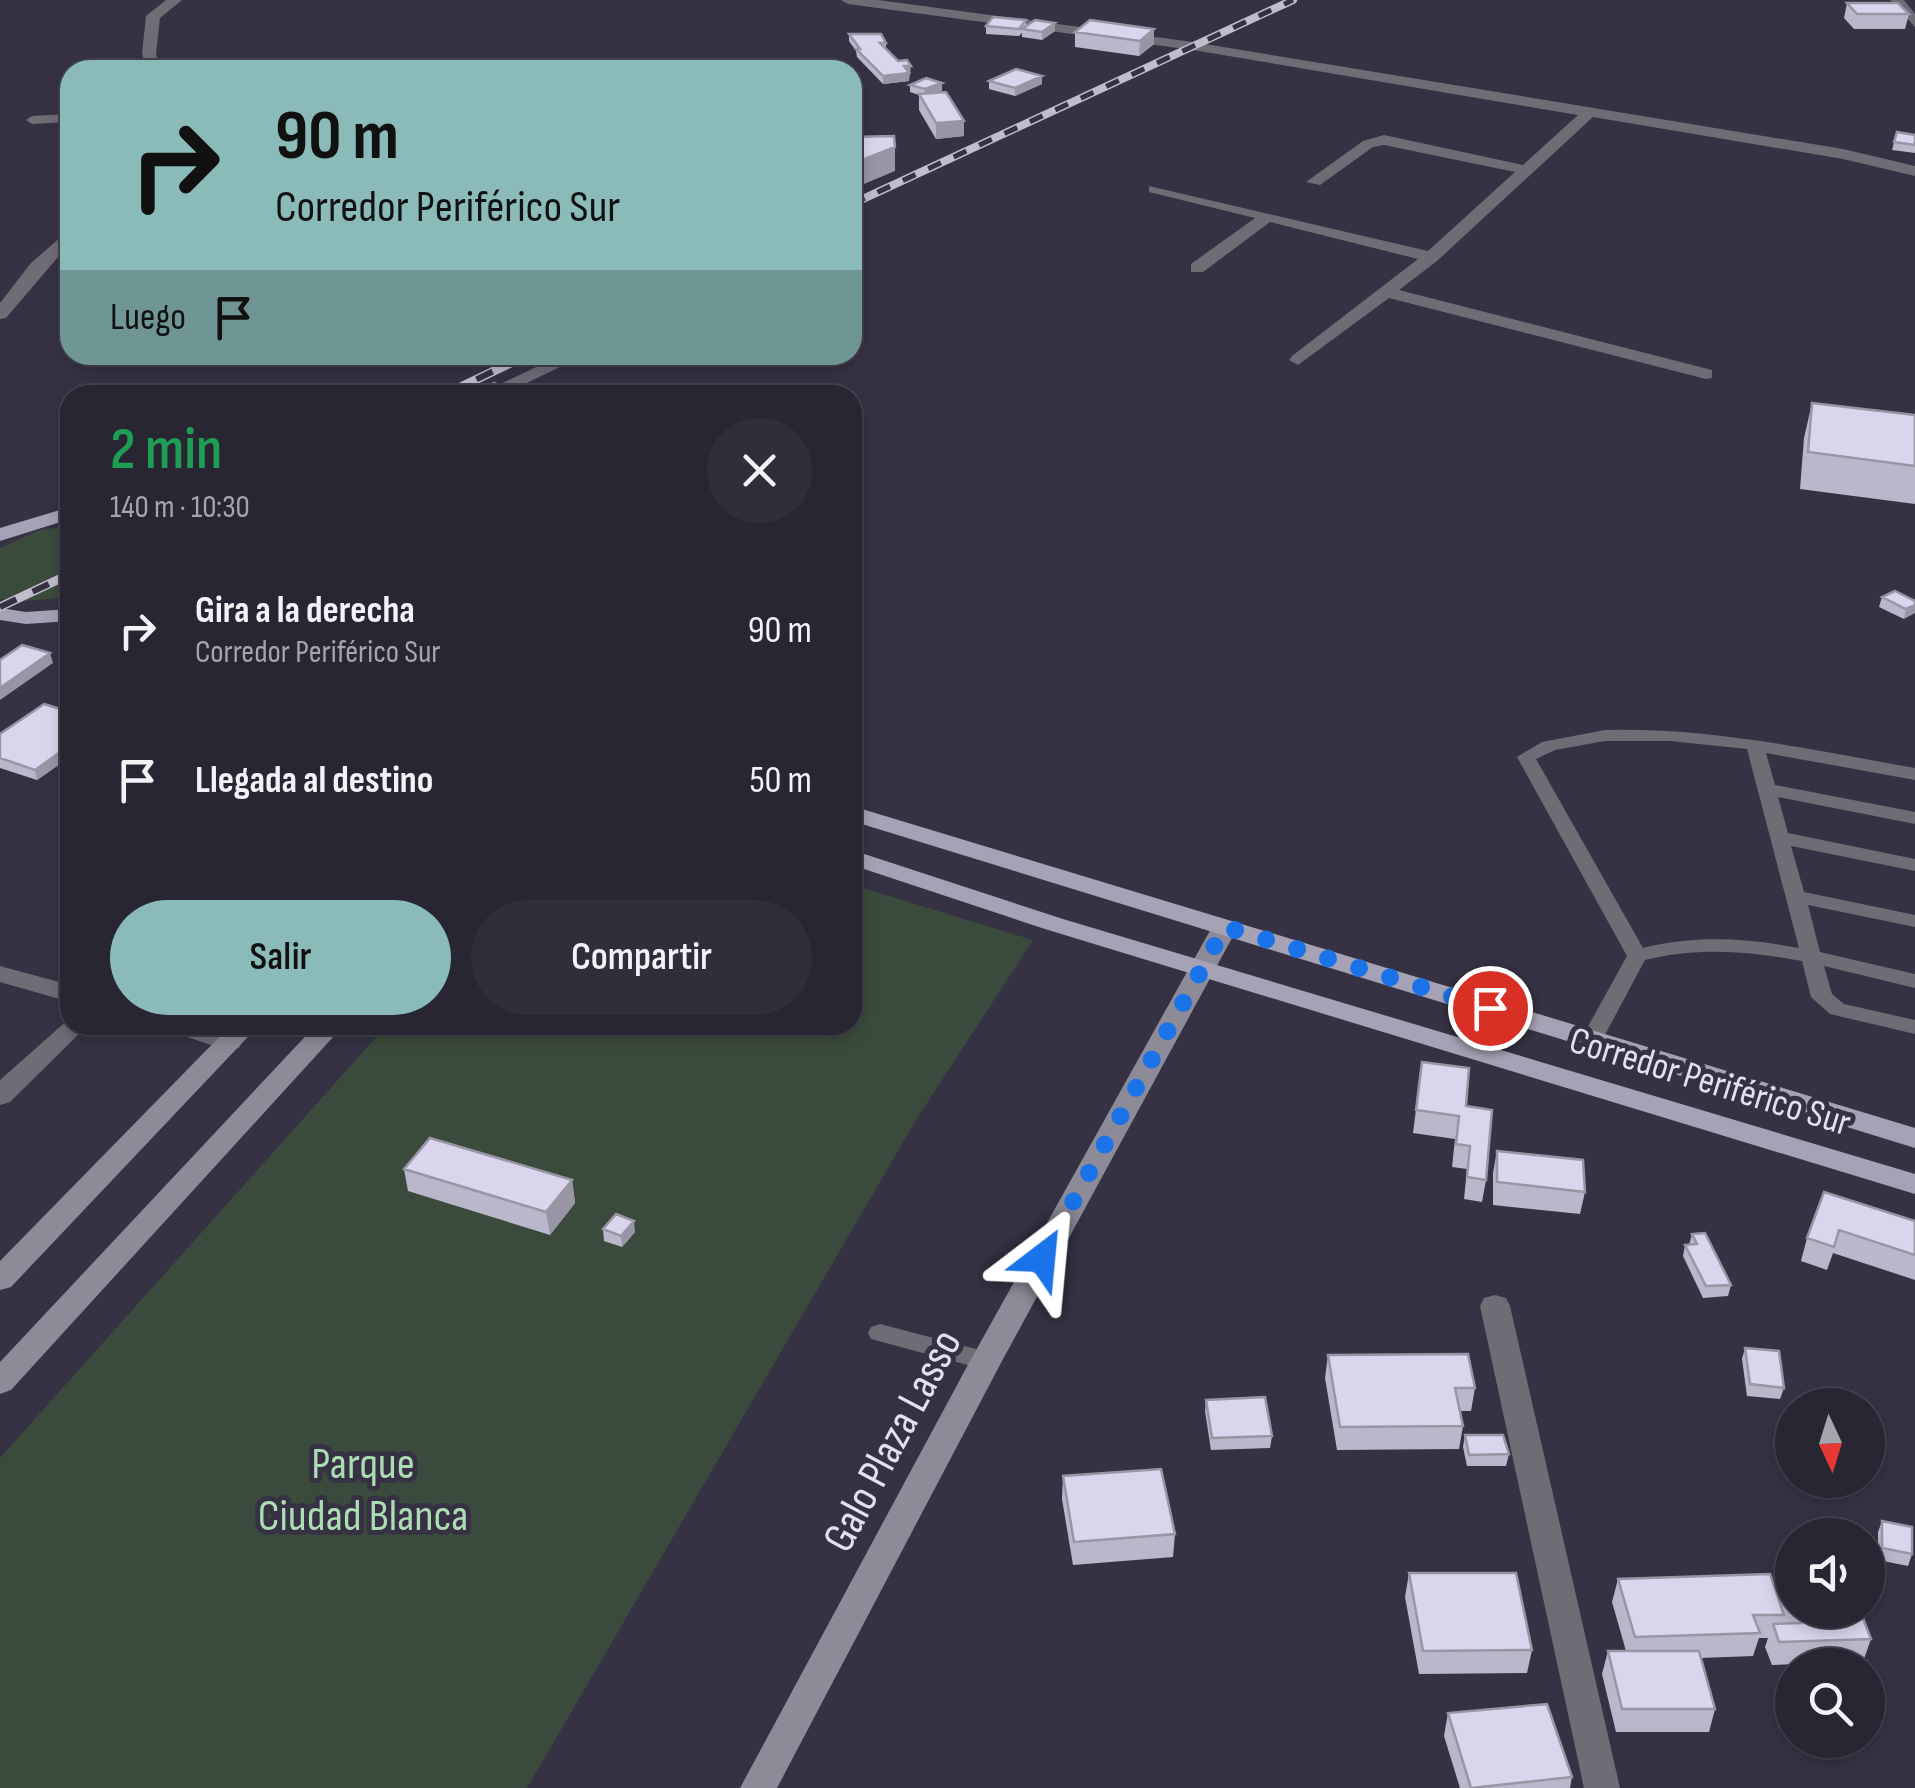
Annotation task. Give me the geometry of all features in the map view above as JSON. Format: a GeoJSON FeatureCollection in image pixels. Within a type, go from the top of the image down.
{"type":"FeatureCollection","features":[{"type":"Feature","properties":{"kind":"main road"},"geometry":{"type":"LineString","coordinates":[[0,535],[60,515]]}},
{"type":"Feature","properties":{"kind":"main road"},"geometry":{"type":"LineString","coordinates":[[0,614],[60,617]]}},
{"type":"Feature","properties":{"kind":"main road","name":"Corredor Periférico Sur"},"geometry":{"type":"LineString","coordinates":[[862,816],[1915,1138]]}},
{"type":"Feature","properties":{"kind":"main road","name":"Corredor Periférico Sur"},"geometry":{"type":"LineString","coordinates":[[862,860],[1054,924],[1915,1184]]}},
{"type":"Feature","properties":{"kind":"street"},"geometry":{"type":"LineString","coordinates":[[152,60],[153,16],[174,0]]}},
{"type":"Feature","properties":{"kind":"street"},"geometry":{"type":"LineString","coordinates":[[848,0],[1194,46],[1844,154],[1915,171]]}},
{"type":"Feature","properties":{"kind":"street"},"geometry":{"type":"LineString","coordinates":[[1897,0],[1915,23]]}},
{"type":"Feature","properties":{"kind":"street"},"geometry":{"type":"LineString","coordinates":[[1298,360],[1431,257],[1590,112]]}},
{"type":"Feature","properties":{"kind":"street"},"geometry":{"type":"LineString","coordinates":[[1314,182],[1368,144],[1384,140],[1526,170]]}},
{"type":"Feature","properties":{"kind":"street"},"geometry":{"type":"LineString","coordinates":[[1154,189],[1431,257]]}},
{"type":"Feature","properties":{"kind":"street"},"geometry":{"type":"LineString","coordinates":[[1197,268],[1267,217]]}},
{"type":"Feature","properties":{"kind":"street"},"geometry":{"type":"LineString","coordinates":[[0,314],[37,266],[60,244]]}},
{"type":"Feature","properties":{"kind":"street"},"geometry":{"type":"LineString","coordinates":[[1385,292],[1706,374]]}},
{"type":"Feature","properties":{"kind":"street"},"geometry":{"type":"LineString","coordinates":[[510,385],[554,365]]}},
{"type":"Feature","properties":{"kind":"street","name":"Galo Plaza Lasso"},"geometry":{"type":"LineString","coordinates":[[758,1788],[986,1361],[1225,927]]}},
{"type":"Feature","properties":{"kind":"street"},"geometry":{"type":"LineString","coordinates":[[0,974],[60,991]]}},
{"type":"Feature","properties":{"kind":"street"},"geometry":{"type":"LineString","coordinates":[[0,1096],[64,1035]]}},
{"type":"Feature","properties":{"kind":"street"},"geometry":{"type":"LineString","coordinates":[[0,1279],[237,1035]]}},
{"type":"Feature","properties":{"kind":"street"},"geometry":{"type":"LineString","coordinates":[[0,1382],[322,1035]]}},
{"type":"Feature","properties":{"kind":"street"},"geometry":{"type":"LineString","coordinates":[[1495,1306],[1602,1788]]}},
{"type":"Feature","properties":{"kind":"lane"},"geometry":{"type":"LineString","coordinates":[[32,120],[60,119]]}},
{"type":"Feature","properties":{"kind":"lane"},"geometry":{"type":"LineString","coordinates":[[1636,956],[1526,757],[1545,744],[1631,734],[1706,738],[1915,774]]}},
{"type":"Feature","properties":{"kind":"lane"},"geometry":{"type":"LineString","coordinates":[[1755,746],[1822,997],[1837,1009],[1915,1027]]}},
{"type":"Feature","properties":{"kind":"lane"},"geometry":{"type":"LineString","coordinates":[[1765,790],[1915,818]]}},
{"type":"Feature","properties":{"kind":"lane"},"geometry":{"type":"LineString","coordinates":[[1778,837],[1915,865]]}},
{"type":"Feature","properties":{"kind":"lane"},"geometry":{"type":"LineString","coordinates":[[1794,896],[1915,921]]}},
{"type":"Feature","properties":{"kind":"lane"},"geometry":{"type":"LineString","coordinates":[[1592,1039],[1636,956],[1668,945],[1730,946],[1812,958],[1915,982]]}},
{"type":"Feature","properties":{"kind":"lane"},"geometry":{"type":"LineString","coordinates":[[880,1333],[986,1361]]}},
{"type":"Feature","properties":{"kind":"green space"},"geometry":{"type":"Polygon","coordinates":[[[60,527],[60,598],[16,602],[0,599],[0,548],[40,530],[60,527]]]}},
{"type":"Feature","properties":{"kind":"green space","name":"Parque Ciudad Blanca"},"geometry":{"type":"Polygon","coordinates":[[[862,888],[1033,940],[916,1120],[527,1788],[0,1788],[0,1458],[378,1035],[862,1035],[862,888]]]}},
{"type":"Feature","properties":{"kind":"building"},"geometry":{"type":"Polygon","coordinates":[[[1847,3],[1898,3],[1909,14],[1857,14],[1847,3]]]}},
{"type":"Feature","properties":{"kind":"building"},"geometry":{"type":"Polygon","coordinates":[[[993,17],[1026,20],[1019,29],[986,26],[993,17]]]}},
{"type":"Feature","properties":{"kind":"building"},"geometry":{"type":"Polygon","coordinates":[[[1035,20],[1055,23],[1042,32],[1022,29],[1035,20]]]}},
{"type":"Feature","properties":{"kind":"building"},"geometry":{"type":"Polygon","coordinates":[[[1090,20],[1154,29],[1140,41],[1075,32],[1090,20]]]}},
{"type":"Feature","properties":{"kind":"building"},"geometry":{"type":"Polygon","coordinates":[[[849,34],[881,34],[886,43],[880,43],[898,61],[907,60],[911,66],[904,66],[909,73],[883,76],[856,49],[860,49],[849,34]]]}},
{"type":"Feature","properties":{"kind":"building"},"geometry":{"type":"Polygon","coordinates":[[[1016,69],[1042,76],[1015,88],[989,81],[1016,69]]]}},
{"type":"Feature","properties":{"kind":"building"},"geometry":{"type":"Polygon","coordinates":[[[926,78],[942,83],[925,89],[910,85],[926,78]]]}},
{"type":"Feature","properties":{"kind":"building"},"geometry":{"type":"Polygon","coordinates":[[[946,92],[964,121],[936,123],[919,94],[946,92]]]}},
{"type":"Feature","properties":{"kind":"building"},"geometry":{"type":"Polygon","coordinates":[[[1897,132],[1915,135],[1915,145],[1894,142],[1897,132]]]}},
{"type":"Feature","properties":{"kind":"building"},"geometry":{"type":"Polygon","coordinates":[[[894,136],[895,147],[862,160],[862,137],[894,136]]]}},
{"type":"Feature","properties":{"kind":"building"},"geometry":{"type":"Polygon","coordinates":[[[1812,403],[1915,415],[1915,466],[1808,452],[1812,403]]]}},
{"type":"Feature","properties":{"kind":"building"},"geometry":{"type":"Polygon","coordinates":[[[1895,591],[1915,601],[1915,605],[1906,609],[1882,597],[1895,591]]]}},
{"type":"Feature","properties":{"kind":"building"},"geometry":{"type":"Polygon","coordinates":[[[22,645],[50,653],[0,688],[0,660],[22,645]]]}},
{"type":"Feature","properties":{"kind":"building"},"geometry":{"type":"Polygon","coordinates":[[[44,704],[60,709],[60,752],[35,770],[0,758],[0,734],[44,704]]]}},
{"type":"Feature","properties":{"kind":"building"},"geometry":{"type":"Polygon","coordinates":[[[1422,1062],[1469,1068],[1466,1106],[1492,1110],[1486,1180],[1467,1177],[1470,1146],[1456,1144],[1459,1116],[1416,1110],[1422,1062]]]}},
{"type":"Feature","properties":{"kind":"building"},"geometry":{"type":"Polygon","coordinates":[[[430,1138],[572,1180],[546,1212],[404,1169],[430,1138]]]}},
{"type":"Feature","properties":{"kind":"building"},"geometry":{"type":"Polygon","coordinates":[[[1497,1151],[1583,1160],[1585,1192],[1497,1182],[1497,1151]]]}},
{"type":"Feature","properties":{"kind":"building"},"geometry":{"type":"Polygon","coordinates":[[[1824,1192],[1915,1221],[1915,1255],[1839,1230],[1834,1247],[1807,1238],[1824,1192]]]}},
{"type":"Feature","properties":{"kind":"building"},"geometry":{"type":"Polygon","coordinates":[[[616,1214],[634,1221],[621,1236],[603,1229],[616,1214]]]}},
{"type":"Feature","properties":{"kind":"building"},"geometry":{"type":"Polygon","coordinates":[[[1705,1233],[1731,1285],[1706,1286],[1685,1245],[1697,1244],[1692,1234],[1705,1233]]]}},
{"type":"Feature","properties":{"kind":"building"},"geometry":{"type":"Polygon","coordinates":[[[1745,1348],[1779,1351],[1784,1388],[1750,1384],[1745,1348]]]}},
{"type":"Feature","properties":{"kind":"building"},"geometry":{"type":"Polygon","coordinates":[[[1468,1354],[1475,1388],[1455,1388],[1463,1426],[1340,1427],[1328,1355],[1468,1354]]]}},
{"type":"Feature","properties":{"kind":"building"},"geometry":{"type":"Polygon","coordinates":[[[1265,1397],[1272,1436],[1212,1438],[1206,1400],[1265,1397]]]}},
{"type":"Feature","properties":{"kind":"building"},"geometry":{"type":"Polygon","coordinates":[[[1465,1435],[1503,1435],[1509,1454],[1469,1455],[1465,1435]]]}},
{"type":"Feature","properties":{"kind":"building"},"geometry":{"type":"Polygon","coordinates":[[[1161,1469],[1175,1534],[1074,1542],[1063,1476],[1161,1469]]]}},
{"type":"Feature","properties":{"kind":"building"},"geometry":{"type":"Polygon","coordinates":[[[1885,1522],[1912,1527],[1912,1554],[1885,1549],[1885,1522]]]}},
{"type":"Feature","properties":{"kind":"building"},"geometry":{"type":"Polygon","coordinates":[[[1409,1573],[1516,1573],[1532,1650],[1423,1651],[1409,1573]]]}},
{"type":"Feature","properties":{"kind":"building"},"geometry":{"type":"Polygon","coordinates":[[[1770,1574],[1775,1589],[1775,1615],[1753,1615],[1760,1633],[1635,1637],[1618,1579],[1770,1574]]]}},
{"type":"Feature","properties":{"kind":"building"},"geometry":{"type":"Polygon","coordinates":[[[1773,1624],[1775,1628],[1867,1628],[1871,1639],[1779,1642],[1773,1624]]]}},
{"type":"Feature","properties":{"kind":"building"},"geometry":{"type":"Polygon","coordinates":[[[1608,1651],[1699,1651],[1715,1709],[1622,1709],[1608,1651]]]}},
{"type":"Feature","properties":{"kind":"building"},"geometry":{"type":"Polygon","coordinates":[[[1547,1704],[1572,1777],[1471,1788],[1448,1713],[1547,1704]]]}},
{"type":"Feature","properties":{"kind":"railway"},"geometry":{"type":"LineString","coordinates":[[862,199],[1293,0]]}},
{"type":"Feature","properties":{"kind":"railway"},"geometry":{"type":"LineString","coordinates":[[465,385],[506,365]]}},
{"type":"Feature","properties":{"kind":"railway"},"geometry":{"type":"LineString","coordinates":[[0,607],[60,579]]}},
{"type":"Feature","properties":{"kind":"route"},"geometry":{"type":"LineString","coordinates":[[1042,1258],[1225,927],[1490,1008]]}}]}
